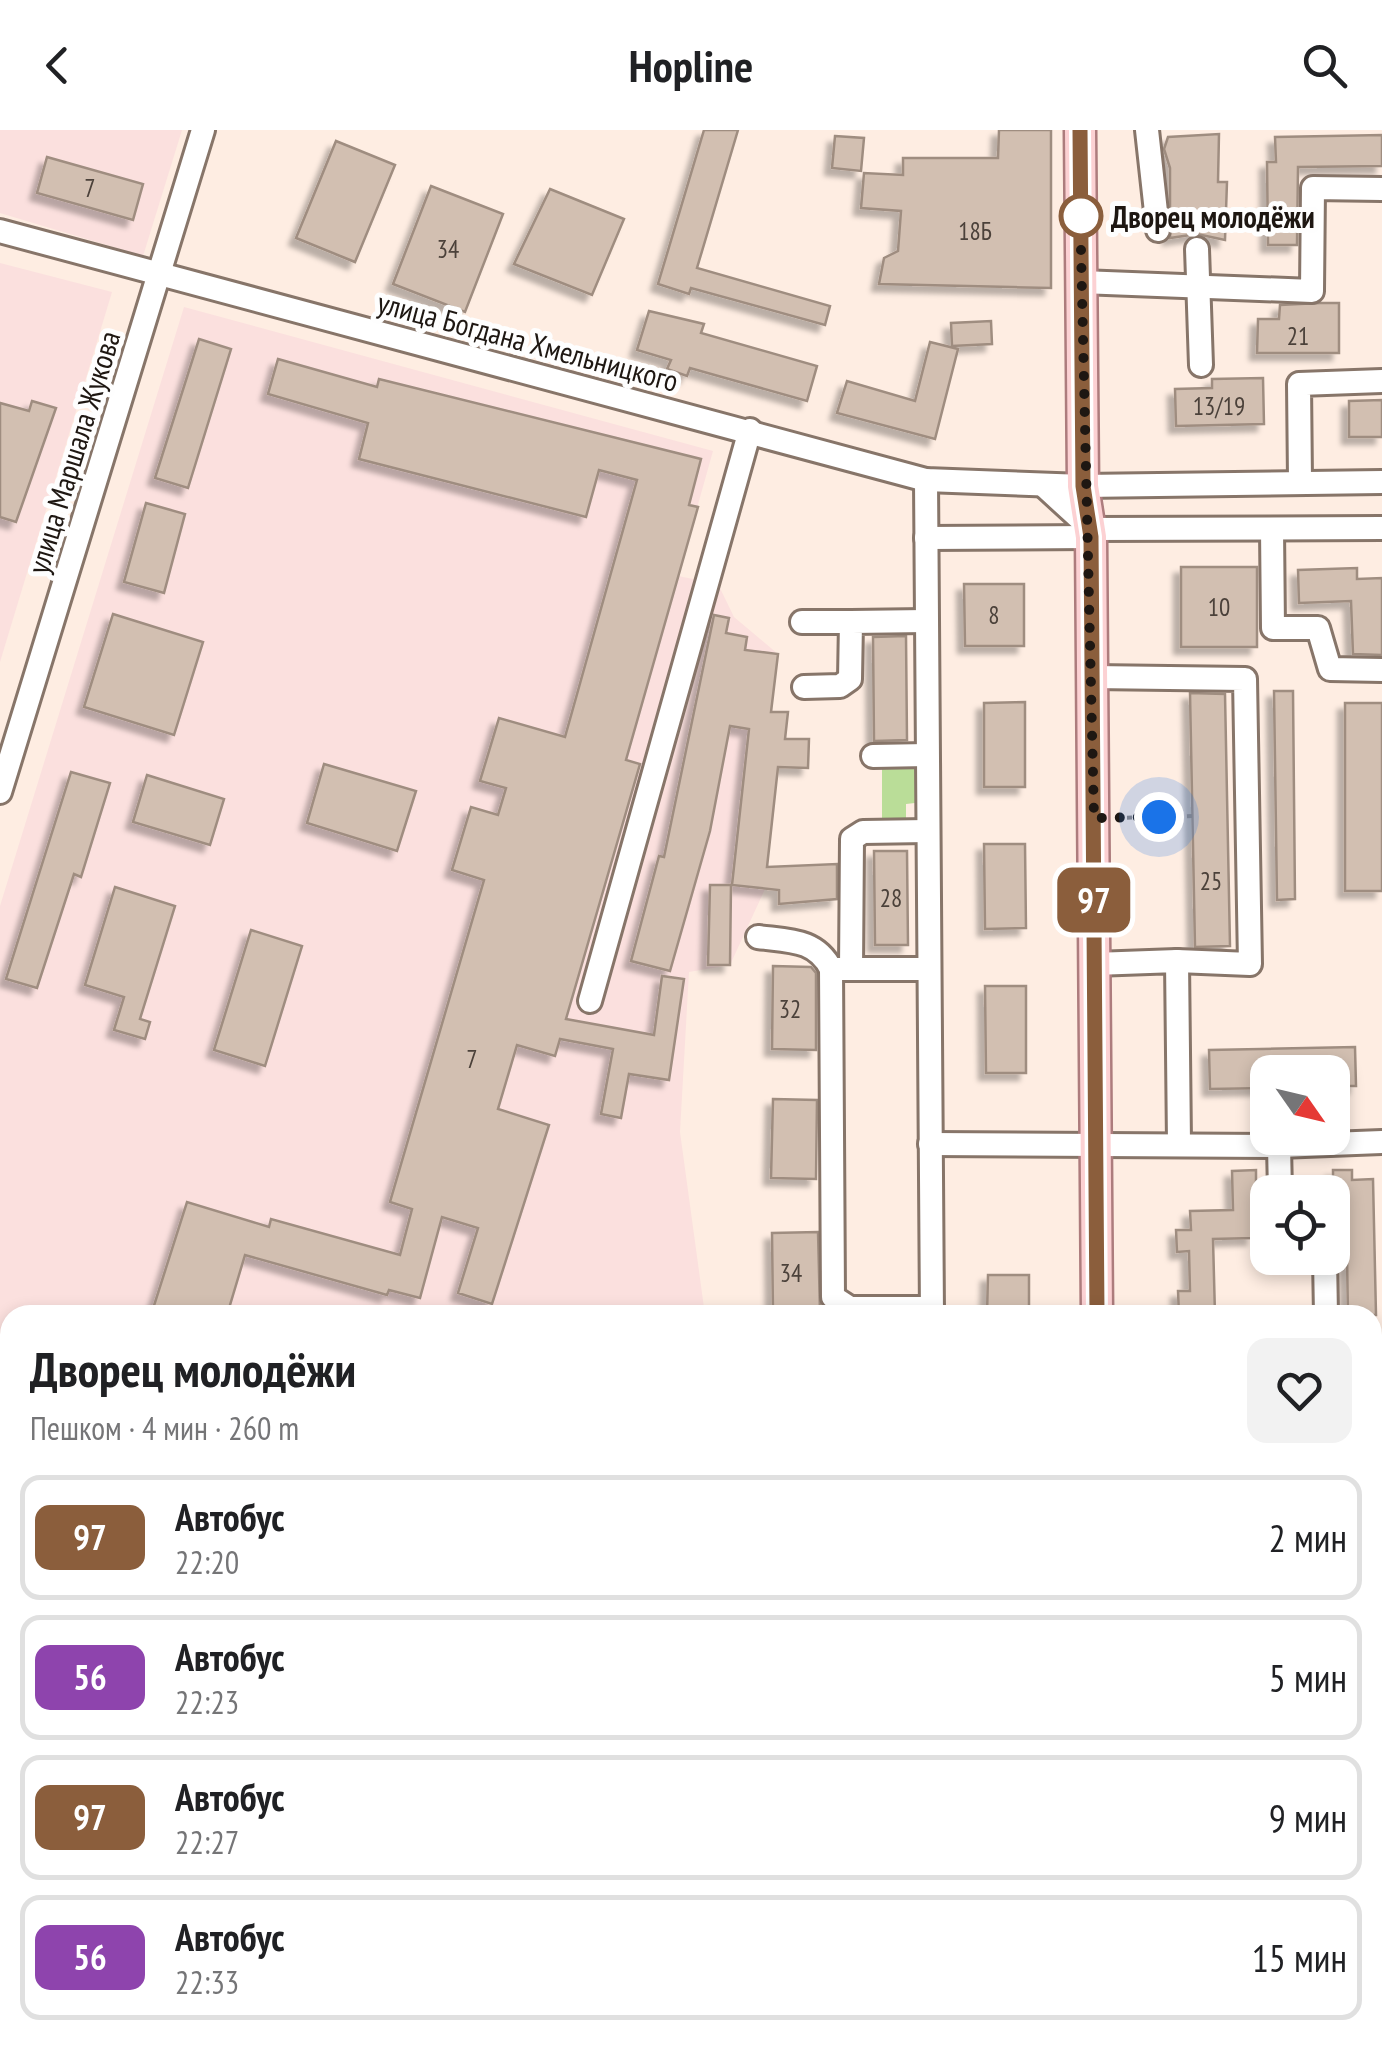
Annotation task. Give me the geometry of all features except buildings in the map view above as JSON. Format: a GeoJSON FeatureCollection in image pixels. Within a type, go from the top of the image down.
{"type":"FeatureCollection","features":[{"type":"Feature","properties":{"kind":"main road"},"geometry":{"type":"LineString","coordinates":[[1080,130],[1083,486],[1091,533],[1097,1305]]}},
{"type":"Feature","properties":{"kind":"street","name":"улица Маршала Жукова"},"geometry":{"type":"LineString","coordinates":[[0,792],[203,130]]}},
{"type":"Feature","properties":{"kind":"street"},"geometry":{"type":"LineString","coordinates":[[1147,130],[1158,230]]}},
{"type":"Feature","properties":{"kind":"street"},"geometry":{"type":"LineString","coordinates":[[1081,282],[1312,291],[1313,188],[1382,189]]}},
{"type":"Feature","properties":{"kind":"street","name":"улица Богдана Хмельницкого"},"geometry":{"type":"LineString","coordinates":[[0,231],[926,480],[1044,486],[1382,482]]}},
{"type":"Feature","properties":{"kind":"street"},"geometry":{"type":"LineString","coordinates":[[1197,249],[1202,365]]}},
{"type":"Feature","properties":{"kind":"street"},"geometry":{"type":"LineString","coordinates":[[1300,480],[1299,384],[1382,381]]}},
{"type":"Feature","properties":{"kind":"street"},"geometry":{"type":"LineString","coordinates":[[590,1002],[750,430]]}},
{"type":"Feature","properties":{"kind":"street"},"geometry":{"type":"LineString","coordinates":[[926,480],[932,1305]]}},
{"type":"Feature","properties":{"kind":"street"},"geometry":{"type":"LineString","coordinates":[[1044,486],[1091,533]]}},
{"type":"Feature","properties":{"kind":"street"},"geometry":{"type":"LineString","coordinates":[[926,538],[1382,528]]}},
{"type":"Feature","properties":{"kind":"street"},"geometry":{"type":"LineString","coordinates":[[1272,529],[1272,628],[1318,628],[1330,669],[1382,670]]}},
{"type":"Feature","properties":{"kind":"street"},"geometry":{"type":"LineString","coordinates":[[802,622],[926,622]]}},
{"type":"Feature","properties":{"kind":"street"},"geometry":{"type":"LineString","coordinates":[[804,687],[840,686],[850,680],[851,622]]}},
{"type":"Feature","properties":{"kind":"street"},"geometry":{"type":"LineString","coordinates":[[1093,677],[1245,679],[1250,964],[1094,964]]}},
{"type":"Feature","properties":{"kind":"street"},"geometry":{"type":"LineString","coordinates":[[874,756],[927,755]]}},
{"type":"Feature","properties":{"kind":"street"},"geometry":{"type":"LineString","coordinates":[[846,1305],[833,1296],[842,969],[852,839],[863,832],[927,831]]}},
{"type":"Feature","properties":{"kind":"street"},"geometry":{"type":"LineString","coordinates":[[758,937],[812,945],[842,969],[928,968]]}},
{"type":"Feature","properties":{"kind":"street"},"geometry":{"type":"LineString","coordinates":[[1177,962],[1179,1144]]}},
{"type":"Feature","properties":{"kind":"street"},"geometry":{"type":"LineString","coordinates":[[1350,1143],[1382,1142]]}},
{"type":"Feature","properties":{"kind":"street"},"geometry":{"type":"LineString","coordinates":[[930,1144],[1250,1145]]}},
{"type":"Feature","properties":{"kind":"street"},"geometry":{"type":"LineString","coordinates":[[1325,1275],[1326,1305]]}},
{"type":"Feature","properties":{"kind":"path"},"geometry":{"type":"LineString","coordinates":[[1094,818],[1192,816]]}},
{"type":"Feature","properties":{"kind":"shaded area"},"geometry":{"type":"Polygon","coordinates":[[[0,130],[182,130],[143,256],[0,213],[0,130]]]}},
{"type":"Feature","properties":{"kind":"shaded area"},"geometry":{"type":"Polygon","coordinates":[[[0,263],[112,292],[0,662],[0,263]]]}},
{"type":"Feature","properties":{"kind":"shaded area"},"geometry":{"type":"Polygon","coordinates":[[[184,307],[713,451],[678,576],[718,584],[734,617],[778,654],[771,712],[788,712],[786,733],[768,731],[777,779],[765,889],[730,965],[689,972],[680,1132],[704,1305],[0,1305],[0,906],[184,307]]]}},
{"type":"Feature","properties":{"kind":"green space"},"geometry":{"type":"Polygon","coordinates":[[[915,765],[915,803],[906,804],[906,821],[882,821],[882,766],[915,765]]]}},
{"type":"Feature","properties":{"kind":"bus line","name":"97"},"geometry":{"type":"LineString","coordinates":[[1080,130],[1083,486],[1091,529],[1097,1305]]}},
{"type":"Feature","properties":{"kind":"place","name":"Дворец молодёжи"},"geometry":{"type":"Point","coordinates":[1081,216]}},
{"type":"Feature","properties":{"kind":"route"},"geometry":{"type":"LineString","coordinates":[[1081,216],[1080,206],[1083,486],[1091,529],[1094,818],[1159,817]]}}]}
